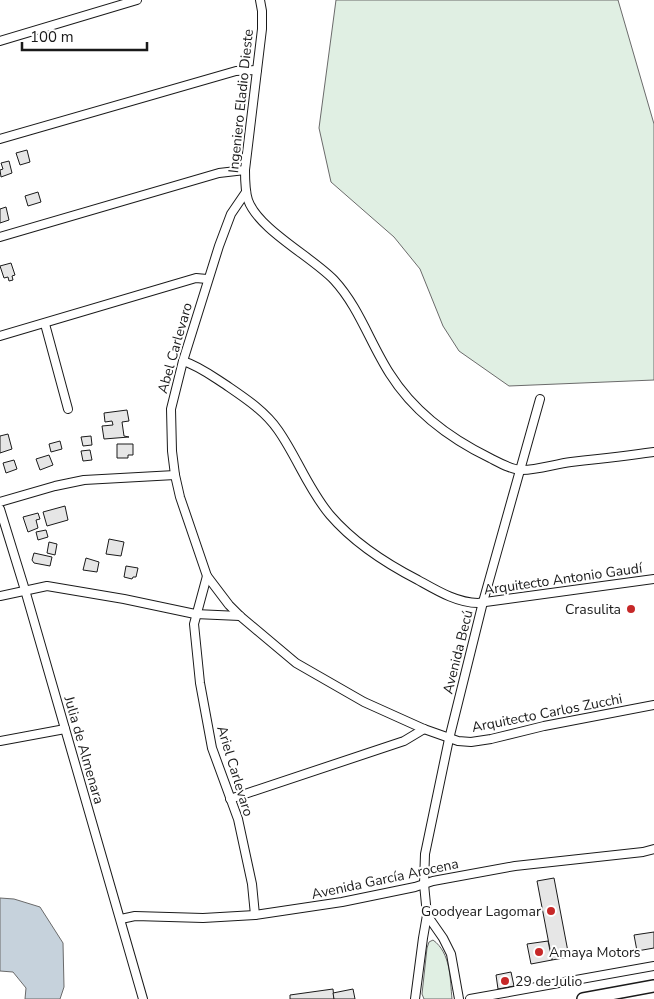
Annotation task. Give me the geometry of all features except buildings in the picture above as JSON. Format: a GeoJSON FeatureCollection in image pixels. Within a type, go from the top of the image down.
{"type":"FeatureCollection","features":[{"type":"Feature","properties":{"kind":"main road"},"geometry":{"type":"LineString","coordinates":[[583,999],[654,986]]}},
{"type":"Feature","properties":{"kind":"street"},"geometry":{"type":"LineString","coordinates":[[0,41],[137,0]]}},
{"type":"Feature","properties":{"kind":"street","name":"Ingeniero Eladio Dieste"},"geometry":{"type":"LineString","coordinates":[[260,0],[262,20],[245,170],[246,192],[249,203],[264,222],[322,269],[342,290],[354,307],[395,382],[422,412],[457,440],[500,463],[521,470]]}},
{"type":"Feature","properties":{"kind":"street"},"geometry":{"type":"LineString","coordinates":[[0,139],[236,71],[257,70]]}},
{"type":"Feature","properties":{"kind":"street"},"geometry":{"type":"LineString","coordinates":[[0,237],[219,173],[245,170]]}},
{"type":"Feature","properties":{"kind":"street","name":"Abel Carlevaro"},"geometry":{"type":"LineString","coordinates":[[207,576],[186,517],[175,475],[172,451],[171,409],[207,279],[231,214],[246,192]]}},
{"type":"Feature","properties":{"kind":"street"},"geometry":{"type":"LineString","coordinates":[[0,336],[196,278],[207,279]]}},
{"type":"Feature","properties":{"kind":"street"},"geometry":{"type":"LineString","coordinates":[[45,324],[68,409]]}},
{"type":"Feature","properties":{"kind":"street","name":"Arquitecto Antonio Gaudí"},"geometry":{"type":"LineString","coordinates":[[183,361],[201,368],[242,395],[262,412],[276,428],[328,513],[364,548],[400,571],[447,594],[467,602],[483,602],[654,579]]}},
{"type":"Feature","properties":{"kind":"street","name":"Avenida Becú"},"geometry":{"type":"LineString","coordinates":[[415,999],[428,915],[424,884],[429,835],[449,739],[483,602],[540,399]]}},
{"type":"Feature","properties":{"kind":"street"},"geometry":{"type":"LineString","coordinates":[[521,470],[654,452]]}},
{"type":"Feature","properties":{"kind":"street"},"geometry":{"type":"LineString","coordinates":[[0,502],[54,486],[84,480],[175,475]]}},
{"type":"Feature","properties":{"kind":"street","name":"Julia de Almenara"},"geometry":{"type":"LineString","coordinates":[[0,509],[143,999]]}},
{"type":"Feature","properties":{"kind":"street","name":"Ariel Carlevaro"},"geometry":{"type":"LineString","coordinates":[[207,576],[194,624],[200,683],[212,748],[238,819],[248,860],[255,915]]}},
{"type":"Feature","properties":{"kind":"street","name":"Arquitecto Carlos Zucchi"},"geometry":{"type":"LineString","coordinates":[[207,576],[240,616],[296,663],[364,702],[449,739],[471,742],[491,739],[544,726],[654,705]]}},
{"type":"Feature","properties":{"kind":"street"},"geometry":{"type":"LineString","coordinates":[[0,596],[47,586],[196,614],[240,616]]}},
{"type":"Feature","properties":{"kind":"street"},"geometry":{"type":"LineString","coordinates":[[0,741],[65,729]]}},
{"type":"Feature","properties":{"kind":"street"},"geometry":{"type":"LineString","coordinates":[[230,799],[404,741],[424,729]]}},
{"type":"Feature","properties":{"kind":"street","name":"Avenida García Arocena"},"geometry":{"type":"LineString","coordinates":[[121,919],[135,916],[203,918],[255,915],[342,902],[424,884],[433,880],[514,866],[643,852],[654,849]]}},
{"type":"Feature","properties":{"kind":"street","name":"Avenida Becú"},"geometry":{"type":"LineString","coordinates":[[428,915],[451,954],[459,999]]}},
{"type":"Feature","properties":{"kind":"street"},"geometry":{"type":"LineString","coordinates":[[470,999],[654,966]]}},
{"type":"Feature","properties":{"kind":"green space"},"geometry":{"type":"Polygon","coordinates":[[[336,0],[618,0],[654,124],[654,380],[509,386],[459,351],[443,326],[420,269],[394,237],[331,182],[319,128],[336,0]]]}},
{"type":"Feature","properties":{"kind":"green space"},"geometry":{"type":"Polygon","coordinates":[[[433,940],[439,945],[446,959],[450,975],[452,999],[424,999],[422,994],[427,948],[429,942],[433,940]]]}},
{"type":"Feature","properties":{"kind":"shaded area"},"geometry":{"type":"Polygon","coordinates":[[[0,898],[14,899],[40,907],[63,943],[64,987],[60,999],[25,999],[26,988],[13,972],[0,971],[0,898]]]}},
{"type":"Feature","properties":{"kind":"place","name":"Crasulita"},"geometry":{"type":"Point","coordinates":[631,609]}},
{"type":"Feature","properties":{"kind":"place","name":"Goodyear Lagomar"},"geometry":{"type":"Point","coordinates":[551,911]}},
{"type":"Feature","properties":{"kind":"place","name":"Amaya Motors"},"geometry":{"type":"Point","coordinates":[539,952]}},
{"type":"Feature","properties":{"kind":"place","name":"29 de Julio"},"geometry":{"type":"Point","coordinates":[505,981]}}]}
